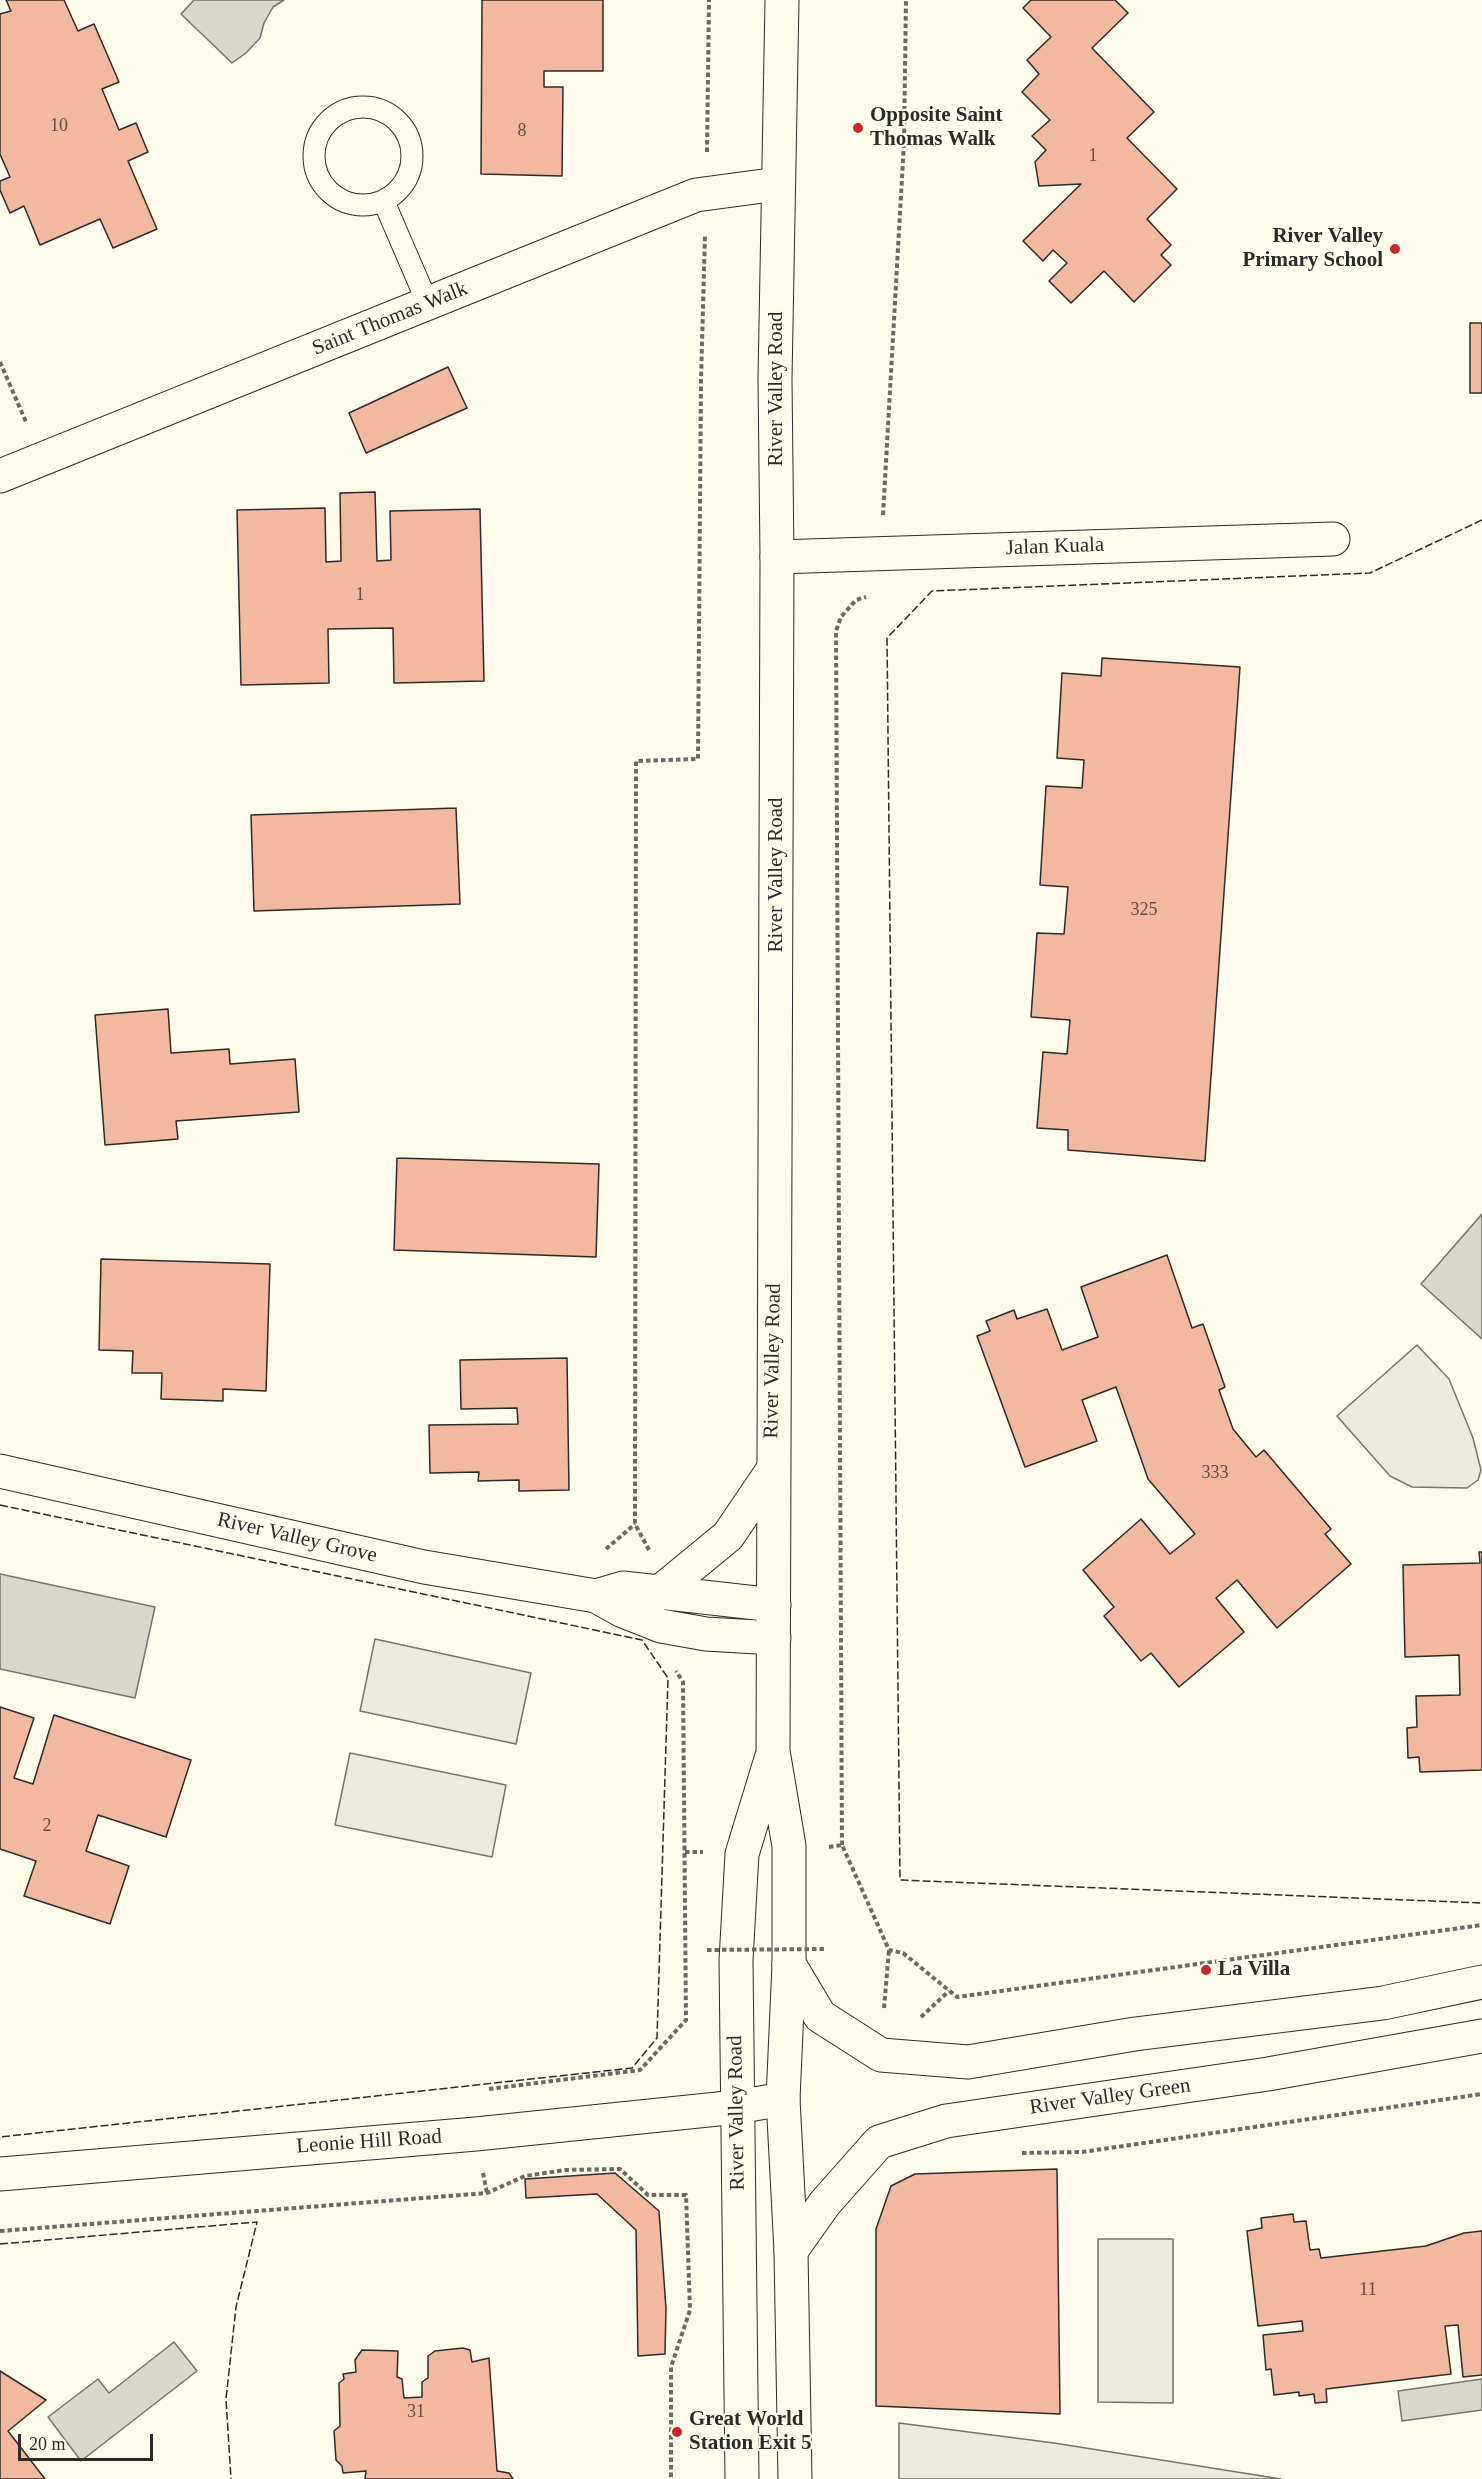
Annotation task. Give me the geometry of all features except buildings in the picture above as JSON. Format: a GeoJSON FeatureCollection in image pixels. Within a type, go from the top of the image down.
{"type":"FeatureCollection","features":[{"type":"Feature","properties":{"kind":"street","name":"River Valley Road"},"geometry":{"type":"LineString","coordinates":[[782,0],[775,379],[777,557],[772,1472],[773,1751],[789,1846],[789,1964],[783,2099],[791,2251],[795,2479]]}},
{"type":"Feature","properties":{"kind":"street","name":"Saint Thomas Walk"},"geometry":{"type":"LineString","coordinates":[[2,468],[428,304],[696,195],[778,184]]}},
{"type":"Feature","properties":{"kind":"street","name":"Jalan Kuala"},"geometry":{"type":"LineString","coordinates":[[777,557],[1060,546],[1333,539]]}},
{"type":"Feature","properties":{"kind":"street","name":"River Valley Grove"},"geometry":{"type":"LineString","coordinates":[[0,1471],[424,1567],[596,1596],[623,1611],[661,1626],[706,1634],[774,1638]]}},
{"type":"Feature","properties":{"kind":"street"},"geometry":{"type":"LineString","coordinates":[[662,1591],[728,1536],[772,1472]]}},
{"type":"Feature","properties":{"kind":"street","name":"River Valley Grove"},"geometry":{"type":"LineString","coordinates":[[596,1596],[623,1588],[774,1605]]}},
{"type":"Feature","properties":{"kind":"street","name":"River Valley Road"},"geometry":{"type":"LineString","coordinates":[[742,2479],[736,1960],[742,1854],[773,1751]]}},
{"type":"Feature","properties":{"kind":"street"},"geometry":{"type":"LineString","coordinates":[[789,1964],[820,2016],[881,2055],[968,2062],[1135,2034],[1383,2002],[1482,1982]]}},
{"type":"Feature","properties":{"kind":"street","name":"River Valley Green"},"geometry":{"type":"LineString","coordinates":[[791,2251],[825,2203],[879,2142],[946,2121],[1268,2074],[1482,2036]]}},
{"type":"Feature","properties":{"kind":"street","name":"Leonie Hill Road"},"geometry":{"type":"LineString","coordinates":[[0,2174],[476,2134],[737,2107],[783,2099]]}},
{"type":"Feature","properties":{"kind":"lane"},"geometry":{"type":"LineString","coordinates":[[368,106],[392,116],[409,135],[413,161],[404,185],[384,202],[358,206],[334,197],[318,177],[314,152],[320,135],[323,127],[342,110],[368,106]]}},
{"type":"Feature","properties":{"kind":"lane"},"geometry":{"type":"LineString","coordinates":[[384,202],[428,304]]}},
{"type":"Feature","properties":{"kind":"path"},"geometry":{"type":"LineString","coordinates":[[906,0],[904,142],[879,593],[856,600],[841,617],[836,631],[842,1845],[889,1950],[903,1953],[957,1997],[1482,1925]]}},
{"type":"Feature","properties":{"kind":"path"},"geometry":{"type":"LineString","coordinates":[[0,362],[28,428]]}},
{"type":"Feature","properties":{"kind":"path"},"geometry":{"type":"LineString","coordinates":[[662,1591],[661,1575],[635,1524],[636,761],[698,759],[701,380]]}},
{"type":"Feature","properties":{"kind":"path"},"geometry":{"type":"LineString","coordinates":[[479,2090],[640,2070],[686,2020],[683,1682],[661,1644],[661,1626]]}},
{"type":"Feature","properties":{"kind":"path"},"geometry":{"type":"LineString","coordinates":[[823,1847],[842,1845]]}},
{"type":"Feature","properties":{"kind":"path"},"geometry":{"type":"LineString","coordinates":[[685,1852],[705,1852]]}},
{"type":"Feature","properties":{"kind":"path"},"geometry":{"type":"LineString","coordinates":[[707,1950],[825,1950]]}},
{"type":"Feature","properties":{"kind":"path"},"geometry":{"type":"LineString","coordinates":[[1015,2154],[1082,2152],[1482,2094]]}},
{"type":"Feature","properties":{"kind":"path"},"geometry":{"type":"LineString","coordinates":[[0,2231],[487,2193],[525,2176],[565,2170],[620,2169],[648,2195],[686,2195],[690,2310],[671,2367],[671,2479]]}},
{"type":"Feature","properties":{"kind":"shaded area"},"geometry":{"type":"Polygon","coordinates":[[[194,0],[284,0],[273,7],[264,23],[260,38],[246,53],[232,63],[181,14],[194,0]]]}},
{"type":"Feature","properties":{"kind":"shaded area"},"geometry":{"type":"Polygon","coordinates":[[[1482,1214],[1482,1339],[1421,1284],[1482,1214]]]}},
{"type":"Feature","properties":{"kind":"shaded area"},"geometry":{"type":"Polygon","coordinates":[[[1417,1345],[1449,1379],[1473,1438],[1481,1470],[1478,1480],[1467,1488],[1412,1487],[1390,1476],[1337,1416],[1417,1345]]]}},
{"type":"Feature","properties":{"kind":"shaded area"},"geometry":{"type":"Polygon","coordinates":[[[0,1574],[155,1607],[135,1698],[0,1669],[0,1574]]]}},
{"type":"Feature","properties":{"kind":"shaded area"},"geometry":{"type":"Polygon","coordinates":[[[375,1639],[531,1673],[516,1744],[360,1711],[375,1639]]]}},
{"type":"Feature","properties":{"kind":"shaded area"},"geometry":{"type":"Polygon","coordinates":[[[350,1753],[506,1785],[492,1857],[335,1825],[350,1753]]]}},
{"type":"Feature","properties":{"kind":"shaded area"},"geometry":{"type":"Polygon","coordinates":[[[1098,2239],[1173,2239],[1173,2403],[1098,2402],[1098,2239]]]}},
{"type":"Feature","properties":{"kind":"shaded area"},"geometry":{"type":"Polygon","coordinates":[[[174,2342],[197,2371],[81,2461],[48,2417],[98,2379],[109,2393],[174,2342]]]}},
{"type":"Feature","properties":{"kind":"shaded area"},"geometry":{"type":"Polygon","coordinates":[[[1482,2379],[1482,2410],[1402,2421],[1398,2391],[1482,2379]]]}},
{"type":"Feature","properties":{"kind":"shaded area"},"geometry":{"type":"Polygon","coordinates":[[[899,2423],[1054,2443],[1281,2479],[899,2479],[899,2423]]]}},
{"type":"Feature","properties":{"kind":"fence"},"geometry":{"type":"LineString","coordinates":[[1482,520],[1370,573],[932,591],[887,638],[900,1880],[1482,1903]]}},
{"type":"Feature","properties":{"kind":"fence"},"geometry":{"type":"LineString","coordinates":[[0,1505],[642,1640],[668,1678],[657,2038],[632,2068],[0,2137]]}},
{"type":"Feature","properties":{"kind":"fence"},"geometry":{"type":"LineString","coordinates":[[0,2244],[257,2222],[236,2307],[226,2399],[231,2479]]}},
{"type":"Feature","properties":{"kind":"place","name":"Opposite Saint Thomas Walk"},"geometry":{"type":"Point","coordinates":[858,128]}},
{"type":"Feature","properties":{"kind":"place","name":"River Valley Primary School"},"geometry":{"type":"Point","coordinates":[1395,249]}},
{"type":"Feature","properties":{"kind":"place","name":"La Villa"},"geometry":{"type":"Point","coordinates":[1206,1970]}},
{"type":"Feature","properties":{"kind":"place","name":"Great World Station Exit 5"},"geometry":{"type":"Point","coordinates":[677,2432]}}]}
